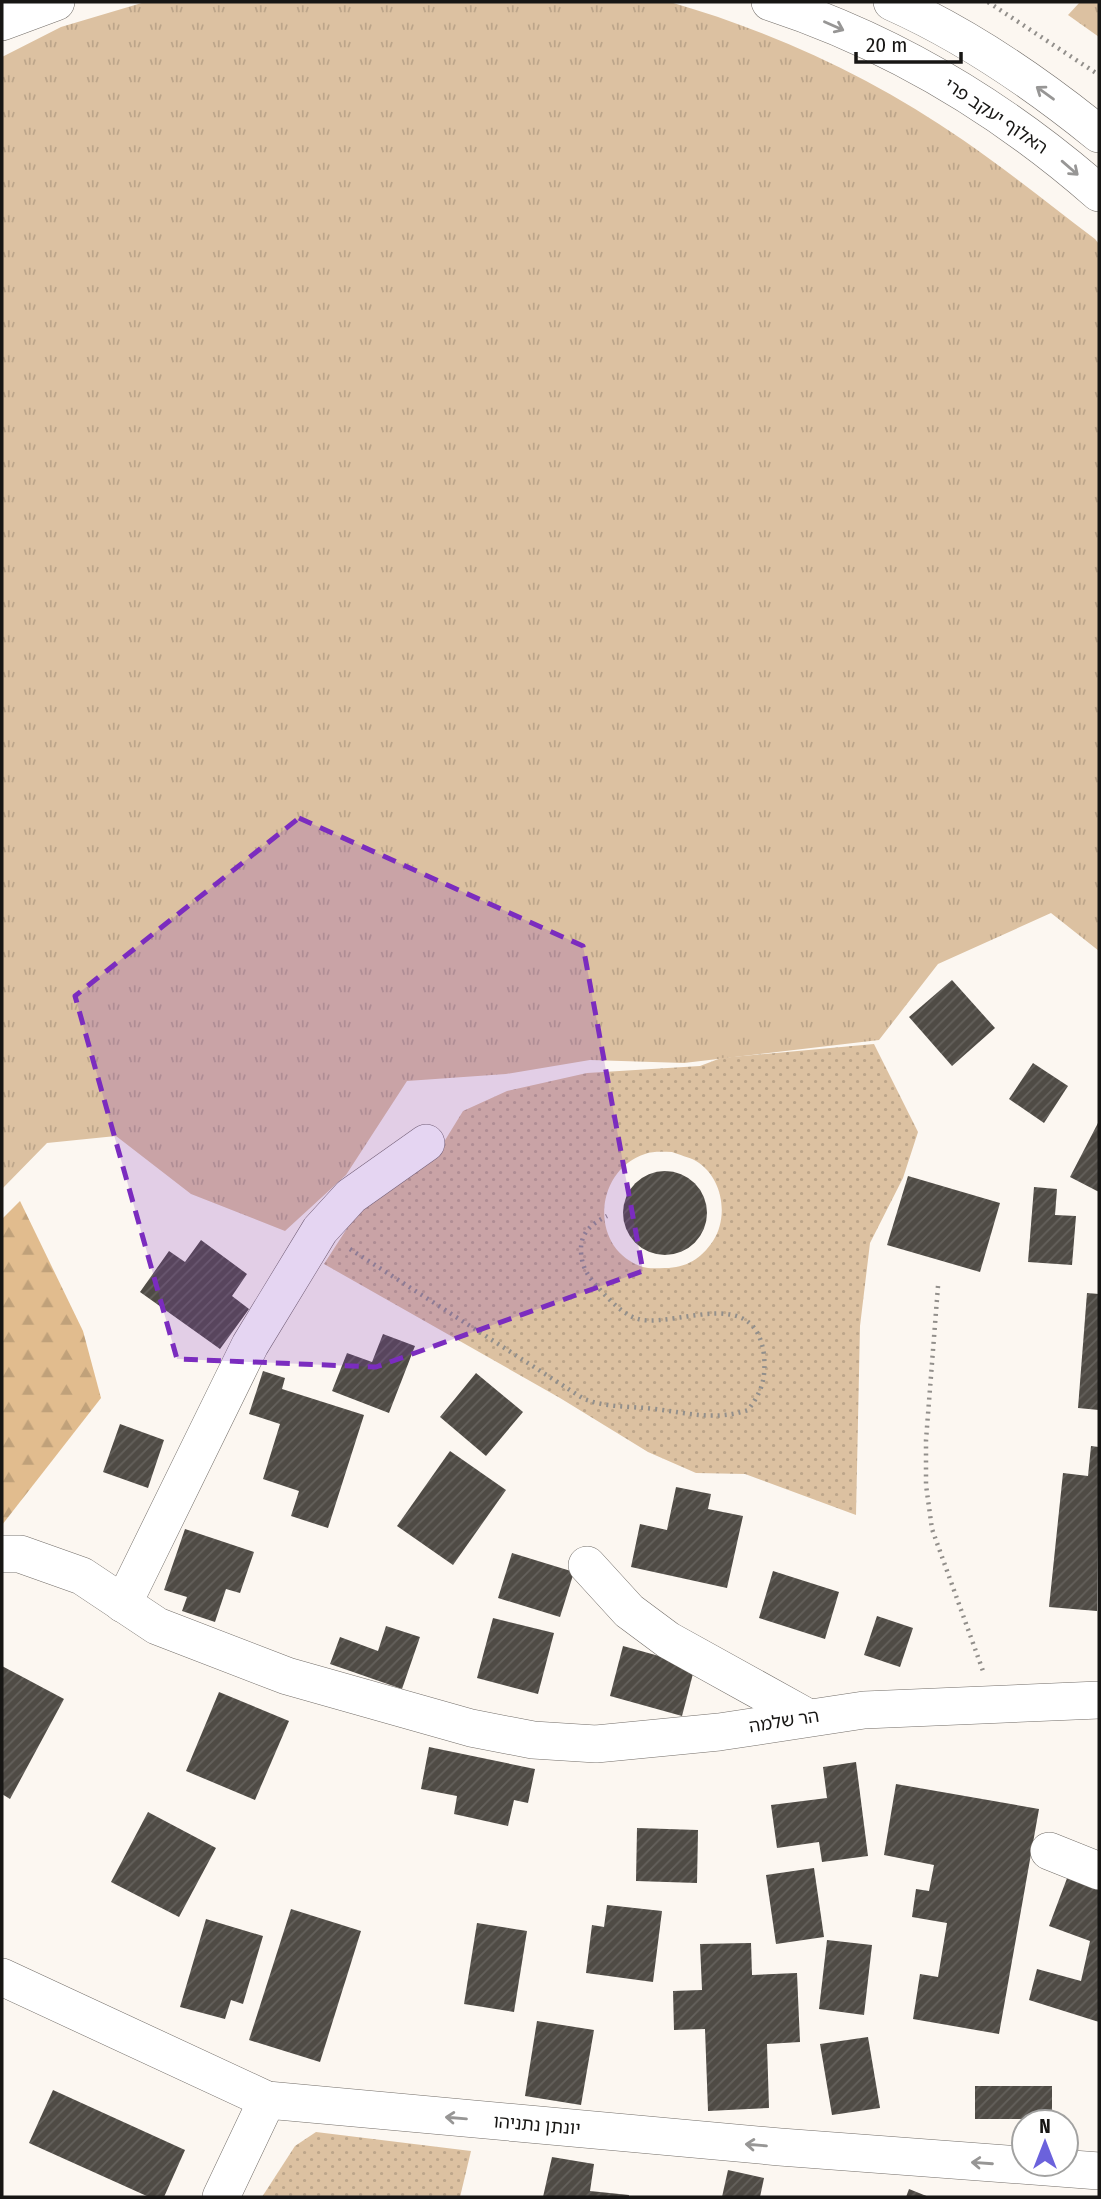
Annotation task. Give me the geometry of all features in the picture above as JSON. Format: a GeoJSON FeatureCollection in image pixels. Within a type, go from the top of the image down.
{"type":"FeatureCollection","features":[{"type":"Feature","properties":{"kind":"street"},"geometry":{"type":"LineString","coordinates":[[2,22],[56,2]]}},
{"type":"Feature","properties":{"kind":"street","name":"האלוף יעקב פרי"},"geometry":{"type":"LineString","coordinates":[[770,2],[809,15],[901,56],[982,104],[1060,159],[1099,193]]}},
{"type":"Feature","properties":{"kind":"street"},"geometry":{"type":"LineString","coordinates":[[892,2],[976,48],[1036,86],[1099,134]]}},
{"type":"Feature","properties":{"kind":"street"},"geometry":{"type":"LineString","coordinates":[[123,1604],[250,1345],[320,1230],[351,1196],[426,1143]]}},
{"type":"Feature","properties":{"kind":"street","name":"הר שלמה"},"geometry":{"type":"LineString","coordinates":[[2,1554],[20,1554],[82,1576],[156,1626],[287,1676],[471,1728],[533,1740],[596,1744],[719,1732],[864,1710],[1099,1700]]}},
{"type":"Feature","properties":{"kind":"street"},"geometry":{"type":"LineString","coordinates":[[587,1565],[629,1611],[668,1640],[807,1717]]}},
{"type":"Feature","properties":{"kind":"street"},"geometry":{"type":"LineString","coordinates":[[1049,1851],[1099,1871]]}},
{"type":"Feature","properties":{"kind":"street","name":"יונתן נתניהו"},"geometry":{"type":"LineString","coordinates":[[2,1977],[267,2100],[780,2147],[1099,2171]]}},
{"type":"Feature","properties":{"kind":"street"},"geometry":{"type":"LineString","coordinates":[[221,2197],[267,2100]]}},
{"type":"Feature","properties":{"kind":"path"},"geometry":{"type":"LineString","coordinates":[[988,2],[1099,75]]}},
{"type":"Feature","properties":{"kind":"path"},"geometry":{"type":"LineString","coordinates":[[320,1230],[491,1337],[559,1386],[584,1399],[606,1407],[652,1409],[708,1417],[748,1410],[760,1394],[765,1371],[762,1346],[755,1329],[740,1317],[723,1313],[656,1320],[641,1320],[627,1314],[587,1276],[581,1254],[581,1239],[592,1223],[607,1216]]}},
{"type":"Feature","properties":{"kind":"path"},"geometry":{"type":"LineString","coordinates":[[938,1286],[926,1440],[929,1507],[932,1529],[981,1662],[989,1704]]}},
{"type":"Feature","properties":{"kind":"highlighted area"},"geometry":{"type":"Polygon","coordinates":[[[299,818],[583,946],[643,1271],[376,1367],[177,1359],[75,996],[299,818]]]}},
{"type":"Feature","properties":{"kind":"green space"},"geometry":{"type":"Polygon","coordinates":[[[145,2],[670,2],[785,42],[894,96],[980,152],[1095,239],[1099,244],[1099,951],[1051,913],[938,964],[879,1040],[684,1063],[590,1060],[506,1074],[407,1081],[346,1175],[285,1231],[191,1194],[116,1136],[47,1143],[2,1189],[2,57],[61,27],[145,2]]]}},
{"type":"Feature","properties":{"kind":"green space"},"geometry":{"type":"Polygon","coordinates":[[[1080,2],[1099,2],[1099,37],[1068,15],[1080,2]]]}},
{"type":"Feature","properties":{"kind":"green space"},"geometry":{"type":"Polygon","coordinates":[[[874,1044],[918,1132],[903,1178],[870,1243],[860,1326],[856,1515],[745,1474],[696,1473],[648,1452],[560,1398],[324,1264],[355,1216],[439,1150],[463,1111],[507,1091],[587,1073],[700,1066],[721,1058],[874,1044]],[[672,1152],[648,1153],[628,1163],[615,1176],[607,1193],[604,1210],[606,1228],[613,1245],[625,1258],[643,1267],[673,1268],[692,1261],[713,1241],[721,1221],[721,1198],[712,1177],[696,1161],[672,1152]]]}},
{"type":"Feature","properties":{"kind":"green space"},"geometry":{"type":"Polygon","coordinates":[[[20,1201],[83,1331],[101,1398],[2,1525],[2,1219],[20,1201]]]}},
{"type":"Feature","properties":{"kind":"green space"},"geometry":{"type":"Polygon","coordinates":[[[316,2132],[471,2151],[460,2197],[262,2197],[295,2146],[316,2132]]]}},
{"type":"Feature","properties":{"kind":"building"},"geometry":{"type":"Polygon","coordinates":[[[952,980],[995,1028],[952,1066],[909,1017],[952,980]]]}},
{"type":"Feature","properties":{"kind":"building"},"geometry":{"type":"Polygon","coordinates":[[[1033,1063],[1068,1086],[1044,1123],[1009,1099],[1033,1063]]]}},
{"type":"Feature","properties":{"kind":"building"},"geometry":{"type":"Polygon","coordinates":[[[1099,1121],[1099,1192],[1070,1177],[1099,1121]]]}},
{"type":"Feature","properties":{"kind":"building"},"geometry":{"type":"Polygon","coordinates":[[[665,1171],[681,1174],[695,1183],[704,1197],[707,1213],[704,1229],[695,1243],[681,1252],[665,1255],[649,1252],[635,1243],[626,1229],[623,1213],[626,1197],[635,1183],[649,1174],[665,1171]]]}},
{"type":"Feature","properties":{"kind":"building"},"geometry":{"type":"Polygon","coordinates":[[[908,1176],[1000,1203],[980,1272],[887,1245],[908,1176]]]}},
{"type":"Feature","properties":{"kind":"building"},"geometry":{"type":"Polygon","coordinates":[[[1034,1187],[1057,1189],[1055,1215],[1076,1216],[1072,1265],[1028,1262],[1034,1187]]]}},
{"type":"Feature","properties":{"kind":"building"},"geometry":{"type":"Polygon","coordinates":[[[201,1240],[247,1274],[232,1296],[249,1309],[220,1349],[140,1292],[169,1251],[185,1262],[201,1240]]]}},
{"type":"Feature","properties":{"kind":"building"},"geometry":{"type":"Polygon","coordinates":[[[1087,1293],[1099,1294],[1099,1410],[1078,1408],[1087,1293]]]}},
{"type":"Feature","properties":{"kind":"building"},"geometry":{"type":"Polygon","coordinates":[[[383,1334],[415,1346],[389,1413],[332,1391],[347,1353],[372,1362],[383,1334]]]}},
{"type":"Feature","properties":{"kind":"building"},"geometry":{"type":"Polygon","coordinates":[[[263,1371],[285,1378],[282,1389],[364,1415],[328,1528],[291,1516],[299,1491],[263,1479],[280,1424],[249,1414],[263,1371]]]}},
{"type":"Feature","properties":{"kind":"building"},"geometry":{"type":"Polygon","coordinates":[[[476,1373],[523,1412],[486,1456],[440,1417],[476,1373]]]}},
{"type":"Feature","properties":{"kind":"building"},"geometry":{"type":"Polygon","coordinates":[[[120,1424],[164,1440],[148,1488],[103,1472],[120,1424]]]}},
{"type":"Feature","properties":{"kind":"building"},"geometry":{"type":"Polygon","coordinates":[[[1091,1446],[1099,1447],[1097,1611],[1049,1607],[1063,1473],[1088,1476],[1091,1446]]]}},
{"type":"Feature","properties":{"kind":"building"},"geometry":{"type":"Polygon","coordinates":[[[450,1451],[506,1490],[453,1565],[397,1526],[450,1451]]]}},
{"type":"Feature","properties":{"kind":"building"},"geometry":{"type":"Polygon","coordinates":[[[676,1487],[711,1494],[708,1509],[743,1516],[727,1588],[631,1567],[640,1524],[667,1530],[676,1487]]]}},
{"type":"Feature","properties":{"kind":"building"},"geometry":{"type":"Polygon","coordinates":[[[185,1529],[254,1552],[240,1593],[226,1589],[215,1622],[182,1611],[187,1597],[164,1590],[185,1529]]]}},
{"type":"Feature","properties":{"kind":"building"},"geometry":{"type":"Polygon","coordinates":[[[512,1553],[574,1572],[560,1617],[498,1598],[512,1553]]]}},
{"type":"Feature","properties":{"kind":"building"},"geometry":{"type":"Polygon","coordinates":[[[773,1571],[839,1592],[825,1639],[759,1618],[773,1571]]]}},
{"type":"Feature","properties":{"kind":"building"},"geometry":{"type":"Polygon","coordinates":[[[877,1616],[913,1628],[900,1667],[864,1655],[877,1616]]]}},
{"type":"Feature","properties":{"kind":"building"},"geometry":{"type":"Polygon","coordinates":[[[493,1618],[554,1633],[538,1694],[477,1678],[493,1618]]]}},
{"type":"Feature","properties":{"kind":"building"},"geometry":{"type":"Polygon","coordinates":[[[386,1626],[420,1637],[402,1689],[330,1664],[340,1637],[378,1651],[386,1626]]]}},
{"type":"Feature","properties":{"kind":"building"},"geometry":{"type":"Polygon","coordinates":[[[623,1646],[695,1666],[682,1716],[610,1696],[623,1646]]]}},
{"type":"Feature","properties":{"kind":"building"},"geometry":{"type":"Polygon","coordinates":[[[2,1666],[64,1699],[10,1799],[2,1794],[2,1666]]]}},
{"type":"Feature","properties":{"kind":"building"},"geometry":{"type":"Polygon","coordinates":[[[219,1692],[289,1721],[255,1800],[186,1771],[219,1692]]]}},
{"type":"Feature","properties":{"kind":"building"},"geometry":{"type":"Polygon","coordinates":[[[429,1747],[535,1769],[528,1803],[514,1800],[508,1826],[454,1814],[457,1796],[421,1789],[429,1747]]]}},
{"type":"Feature","properties":{"kind":"building"},"geometry":{"type":"Polygon","coordinates":[[[856,1762],[868,1856],[822,1862],[819,1842],[777,1848],[771,1805],[827,1798],[823,1767],[856,1762]]]}},
{"type":"Feature","properties":{"kind":"building"},"geometry":{"type":"Polygon","coordinates":[[[896,1784],[1039,1809],[999,2034],[913,2019],[920,1974],[938,1977],[947,1923],[912,1917],[916,1889],[929,1891],[934,1865],[884,1855],[896,1784]]]}},
{"type":"Feature","properties":{"kind":"building"},"geometry":{"type":"Polygon","coordinates":[[[148,1812],[216,1848],[179,1917],[111,1882],[148,1812]]]}},
{"type":"Feature","properties":{"kind":"building"},"geometry":{"type":"Polygon","coordinates":[[[637,1828],[698,1830],[697,1883],[636,1881],[637,1828]]]}},
{"type":"Feature","properties":{"kind":"building"},"geometry":{"type":"Polygon","coordinates":[[[814,1868],[824,1937],[776,1944],[766,1875],[814,1868]]]}},
{"type":"Feature","properties":{"kind":"building"},"geometry":{"type":"Polygon","coordinates":[[[1069,1873],[1099,1885],[1099,2022],[1029,2000],[1037,1969],[1081,1981],[1090,1941],[1049,1926],[1069,1873]]]}},
{"type":"Feature","properties":{"kind":"building"},"geometry":{"type":"Polygon","coordinates":[[[607,1905],[662,1911],[653,1982],[586,1973],[592,1925],[604,1927],[607,1905]]]}},
{"type":"Feature","properties":{"kind":"building"},"geometry":{"type":"Polygon","coordinates":[[[291,1909],[361,1931],[320,2062],[249,2040],[291,1909]]]}},
{"type":"Feature","properties":{"kind":"building"},"geometry":{"type":"Polygon","coordinates":[[[206,1919],[263,1936],[243,2004],[231,2000],[225,2019],[180,2007],[206,1919]]]}},
{"type":"Feature","properties":{"kind":"building"},"geometry":{"type":"Polygon","coordinates":[[[477,1923],[527,1931],[514,2012],[464,2004],[477,1923]]]}},
{"type":"Feature","properties":{"kind":"building"},"geometry":{"type":"Polygon","coordinates":[[[827,1940],[872,1945],[864,2015],[819,2009],[827,1940]]]}},
{"type":"Feature","properties":{"kind":"building"},"geometry":{"type":"Polygon","coordinates":[[[751,1943],[752,1975],[797,1973],[800,2042],[767,2044],[769,2108],[708,2111],[705,2029],[674,2030],[673,1991],[702,1990],[700,1944],[751,1943]]]}},
{"type":"Feature","properties":{"kind":"building"},"geometry":{"type":"Polygon","coordinates":[[[537,2021],[594,2030],[581,2105],[525,2096],[537,2021]]]}},
{"type":"Feature","properties":{"kind":"building"},"geometry":{"type":"Polygon","coordinates":[[[868,2037],[880,2108],[832,2115],[820,2044],[868,2037]]]}},
{"type":"Feature","properties":{"kind":"building"},"geometry":{"type":"Polygon","coordinates":[[[975,2086],[1052,2086],[1052,2108],[1010,2108],[1010,2119],[975,2119],[975,2086]]]}},
{"type":"Feature","properties":{"kind":"building"},"geometry":{"type":"Polygon","coordinates":[[[53,2090],[185,2150],[164,2197],[149,2197],[29,2143],[53,2090]]]}},
{"type":"Feature","properties":{"kind":"building"},"geometry":{"type":"Polygon","coordinates":[[[552,2157],[594,2164],[590,2191],[629,2197],[543,2197],[552,2157]]]}},
{"type":"Feature","properties":{"kind":"building"},"geometry":{"type":"Polygon","coordinates":[[[728,2170],[764,2178],[760,2197],[722,2197],[728,2170]]]}},
{"type":"Feature","properties":{"kind":"building"},"geometry":{"type":"Polygon","coordinates":[[[909,2189],[929,2197],[906,2197],[909,2189]]]}}]}
